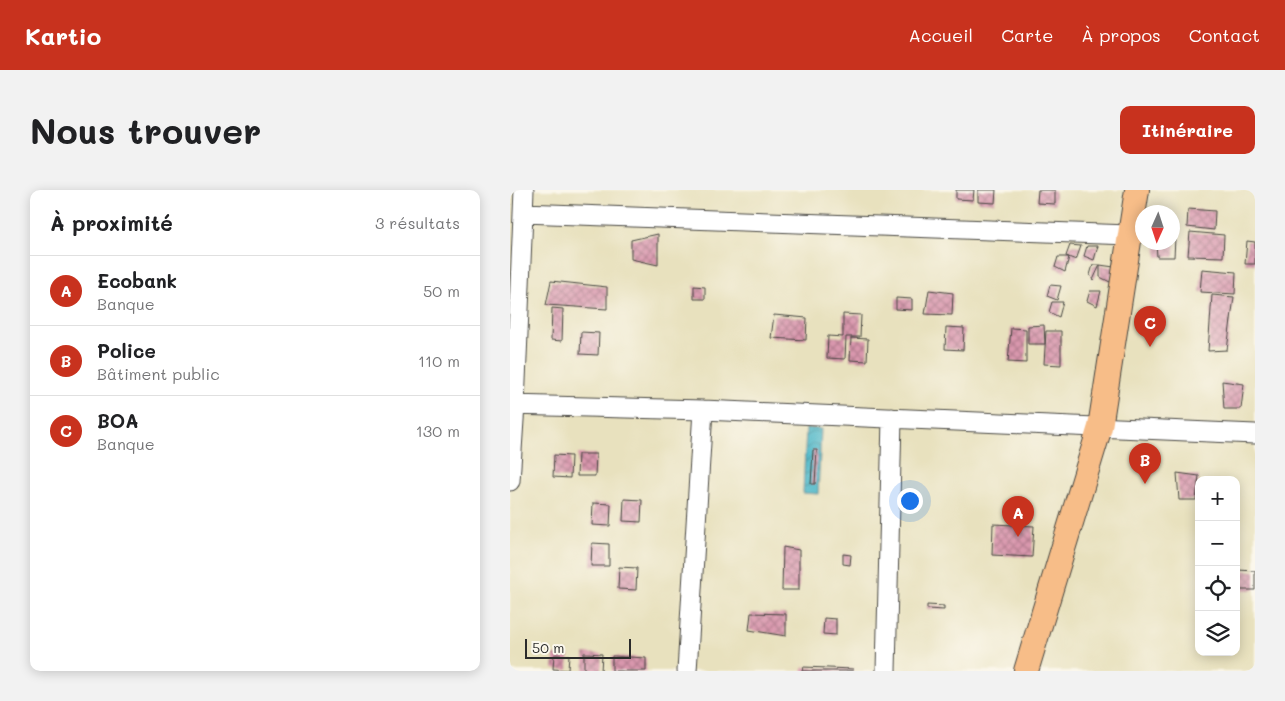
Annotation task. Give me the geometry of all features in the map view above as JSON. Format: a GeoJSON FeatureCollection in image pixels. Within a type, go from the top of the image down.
{"type":"FeatureCollection","features":[{"type":"Feature","properties":{"kind":"main road"},"geometry":{"type":"LineString","coordinates":[[1026,671],[1100,426],[1137,190]]}},
{"type":"Feature","properties":{"kind":"street"},"geometry":{"type":"LineString","coordinates":[[510,481],[512,405],[524,190]]}},
{"type":"Feature","properties":{"kind":"street"},"geometry":{"type":"LineString","coordinates":[[523,213],[1130,235]]}},
{"type":"Feature","properties":{"kind":"street"},"geometry":{"type":"LineString","coordinates":[[512,405],[703,410],[1255,434]]}},
{"type":"Feature","properties":{"kind":"street"},"geometry":{"type":"LineString","coordinates":[[687,671],[703,410]]}},
{"type":"Feature","properties":{"kind":"street"},"geometry":{"type":"LineString","coordinates":[[886,671],[892,418]]}},
{"type":"Feature","properties":{"kind":"water"},"geometry":{"type":"Polygon","coordinates":[[[806,428],[821,429],[818,494],[803,493],[806,428]]]}},
{"type":"Feature","properties":{"kind":"building"},"geometry":{"type":"Polygon","coordinates":[[[956,190],[974,190],[973,200],[956,199],[956,190]]]}},
{"type":"Feature","properties":{"kind":"building"},"geometry":{"type":"Polygon","coordinates":[[[978,190],[996,190],[995,203],[978,202],[978,190]]]}},
{"type":"Feature","properties":{"kind":"building"},"geometry":{"type":"Polygon","coordinates":[[[1038,190],[1055,190],[1055,204],[1037,203],[1038,190]]]}},
{"type":"Feature","properties":{"kind":"building"},"geometry":{"type":"Polygon","coordinates":[[[1188,209],[1215,211],[1214,230],[1187,227],[1188,209]]]}},
{"type":"Feature","properties":{"kind":"building"},"geometry":{"type":"Polygon","coordinates":[[[1190,232],[1224,235],[1223,257],[1188,256],[1190,232]]]}},
{"type":"Feature","properties":{"kind":"building"},"geometry":{"type":"Polygon","coordinates":[[[658,234],[658,265],[631,259],[631,240],[658,234]]]}},
{"type":"Feature","properties":{"kind":"building"},"geometry":{"type":"Polygon","coordinates":[[[1247,241],[1255,242],[1255,264],[1245,264],[1247,241]]]}},
{"type":"Feature","properties":{"kind":"building"},"geometry":{"type":"Polygon","coordinates":[[[1070,245],[1081,246],[1076,260],[1066,256],[1070,245]]]}},
{"type":"Feature","properties":{"kind":"building"},"geometry":{"type":"Polygon","coordinates":[[[1087,246],[1098,246],[1094,260],[1084,256],[1087,246]]]}},
{"type":"Feature","properties":{"kind":"building"},"geometry":{"type":"Polygon","coordinates":[[[1157,250],[1174,250],[1174,257],[1157,257],[1157,250]]]}},
{"type":"Feature","properties":{"kind":"building"},"geometry":{"type":"Polygon","coordinates":[[[1058,257],[1069,257],[1065,272],[1055,267],[1058,257]]]}},
{"type":"Feature","properties":{"kind":"building"},"geometry":{"type":"Polygon","coordinates":[[[1093,265],[1100,265],[1093,280],[1090,275],[1093,265]]]}},
{"type":"Feature","properties":{"kind":"building"},"geometry":{"type":"Polygon","coordinates":[[[1100,265],[1114,267],[1110,282],[1100,277],[1100,265]]]}},
{"type":"Feature","properties":{"kind":"building"},"geometry":{"type":"Polygon","coordinates":[[[1202,269],[1236,272],[1235,294],[1200,292],[1202,269]]]}},
{"type":"Feature","properties":{"kind":"building"},"geometry":{"type":"Polygon","coordinates":[[[551,281],[607,287],[607,309],[546,305],[551,281]]]}},
{"type":"Feature","properties":{"kind":"building"},"geometry":{"type":"Polygon","coordinates":[[[1050,285],[1061,286],[1057,300],[1047,296],[1050,285]]]}},
{"type":"Feature","properties":{"kind":"building"},"geometry":{"type":"Polygon","coordinates":[[[694,286],[705,287],[705,299],[694,299],[694,286]]]}},
{"type":"Feature","properties":{"kind":"building"},"geometry":{"type":"Polygon","coordinates":[[[929,290],[953,293],[952,315],[925,314],[929,290]]]}},
{"type":"Feature","properties":{"kind":"building"},"geometry":{"type":"Polygon","coordinates":[[[1090,291],[1101,291],[1097,306],[1087,301],[1090,291]]]}},
{"type":"Feature","properties":{"kind":"building"},"geometry":{"type":"Polygon","coordinates":[[[1212,295],[1234,297],[1227,350],[1208,351],[1212,295]]]}},
{"type":"Feature","properties":{"kind":"building"},"geometry":{"type":"Polygon","coordinates":[[[896,298],[912,299],[912,310],[896,309],[896,298]]]}},
{"type":"Feature","properties":{"kind":"building"},"geometry":{"type":"Polygon","coordinates":[[[1052,302],[1063,302],[1059,317],[1049,312],[1052,302]]]}},
{"type":"Feature","properties":{"kind":"building"},"geometry":{"type":"Polygon","coordinates":[[[552,308],[563,309],[562,341],[551,340],[552,308]]]}},
{"type":"Feature","properties":{"kind":"building"},"geometry":{"type":"Polygon","coordinates":[[[843,314],[861,315],[860,337],[846,337],[845,359],[827,358],[828,336],[843,337],[843,314]]]}},
{"type":"Feature","properties":{"kind":"building"},"geometry":{"type":"Polygon","coordinates":[[[774,315],[807,318],[806,340],[771,338],[774,315]]]}},
{"type":"Feature","properties":{"kind":"building"},"geometry":{"type":"Polygon","coordinates":[[[1044,325],[1045,344],[1028,344],[1028,326],[1044,325]]]}},
{"type":"Feature","properties":{"kind":"building"},"geometry":{"type":"Polygon","coordinates":[[[946,327],[964,328],[963,350],[945,349],[946,327]]]}},
{"type":"Feature","properties":{"kind":"building"},"geometry":{"type":"Polygon","coordinates":[[[1011,328],[1026,329],[1026,363],[1008,362],[1011,328]]]}},
{"type":"Feature","properties":{"kind":"building"},"geometry":{"type":"Polygon","coordinates":[[[1046,331],[1061,331],[1061,365],[1044,364],[1046,331]]]}},
{"type":"Feature","properties":{"kind":"building"},"geometry":{"type":"Polygon","coordinates":[[[581,332],[599,333],[598,355],[580,354],[581,332]]]}},
{"type":"Feature","properties":{"kind":"building"},"geometry":{"type":"Polygon","coordinates":[[[851,338],[868,339],[867,361],[850,360],[851,338]]]}},
{"type":"Feature","properties":{"kind":"building"},"geometry":{"type":"Polygon","coordinates":[[[1222,381],[1244,384],[1241,409],[1224,409],[1222,381]]]}},
{"type":"Feature","properties":{"kind":"building"},"geometry":{"type":"Polygon","coordinates":[[[813,450],[817,450],[815,484],[811,484],[813,450]]]}},
{"type":"Feature","properties":{"kind":"building"},"geometry":{"type":"Polygon","coordinates":[[[578,454],[596,454],[595,476],[577,476],[578,454]]]}},
{"type":"Feature","properties":{"kind":"building"},"geometry":{"type":"Polygon","coordinates":[[[554,455],[571,456],[570,478],[553,477],[554,455]]]}},
{"type":"Feature","properties":{"kind":"building"},"geometry":{"type":"Polygon","coordinates":[[[1177,473],[1199,476],[1195,476],[1195,500],[1179,500],[1177,473]]]}},
{"type":"Feature","properties":{"kind":"building"},"geometry":{"type":"Polygon","coordinates":[[[624,499],[642,500],[641,522],[623,521],[624,499]]]}},
{"type":"Feature","properties":{"kind":"building"},"geometry":{"type":"Polygon","coordinates":[[[593,503],[611,504],[610,526],[592,525],[593,503]]]}},
{"type":"Feature","properties":{"kind":"building"},"geometry":{"type":"Polygon","coordinates":[[[993,524],[1034,526],[1032,557],[992,555],[993,524]]]}},
{"type":"Feature","properties":{"kind":"building"},"geometry":{"type":"Polygon","coordinates":[[[592,543],[609,544],[609,566],[591,566],[592,543]]]}},
{"type":"Feature","properties":{"kind":"building"},"geometry":{"type":"Polygon","coordinates":[[[783,547],[799,550],[799,590],[782,590],[783,547]]]}},
{"type":"Feature","properties":{"kind":"building"},"geometry":{"type":"Polygon","coordinates":[[[843,554],[851,555],[850,565],[843,564],[843,554]]]}},
{"type":"Feature","properties":{"kind":"building"},"geometry":{"type":"Polygon","coordinates":[[[619,567],[637,568],[636,590],[618,589],[619,567]]]}},
{"type":"Feature","properties":{"kind":"building"},"geometry":{"type":"Polygon","coordinates":[[[1240,570],[1255,571],[1255,590],[1240,590],[1240,570]]]}},
{"type":"Feature","properties":{"kind":"building"},"geometry":{"type":"Polygon","coordinates":[[[927,605],[944,606],[944,610],[927,609],[927,605]]]}},
{"type":"Feature","properties":{"kind":"building"},"geometry":{"type":"Polygon","coordinates":[[[751,613],[786,614],[786,636],[749,630],[751,613]]]}},
{"type":"Feature","properties":{"kind":"building"},"geometry":{"type":"Polygon","coordinates":[[[824,618],[836,619],[836,635],[823,634],[824,618]]]}},
{"type":"Feature","properties":{"kind":"building"},"geometry":{"type":"Polygon","coordinates":[[[584,653],[602,654],[601,671],[584,671],[584,653]]]}},
{"type":"Feature","properties":{"kind":"building"},"geometry":{"type":"Polygon","coordinates":[[[554,655],[569,655],[568,670],[553,669],[554,655]]]}},
{"type":"Feature","properties":{"kind":"building"},"geometry":{"type":"Polygon","coordinates":[[[612,656],[646,658],[646,671],[612,671],[612,656]]]}},
{"type":"Feature","properties":{"kind":"building"},"geometry":{"type":"Polygon","coordinates":[[[803,667],[853,669],[853,671],[802,671],[803,667]]]}},
{"type":"Feature","properties":{"kind":"place","name":"BOA"},"geometry":{"type":"Point","coordinates":[1150,347]}},
{"type":"Feature","properties":{"kind":"place","name":"Police"},"geometry":{"type":"Point","coordinates":[1145,484]}},
{"type":"Feature","properties":{"kind":"place","name":"Ecobank"},"geometry":{"type":"Point","coordinates":[1018,537]}}]}
